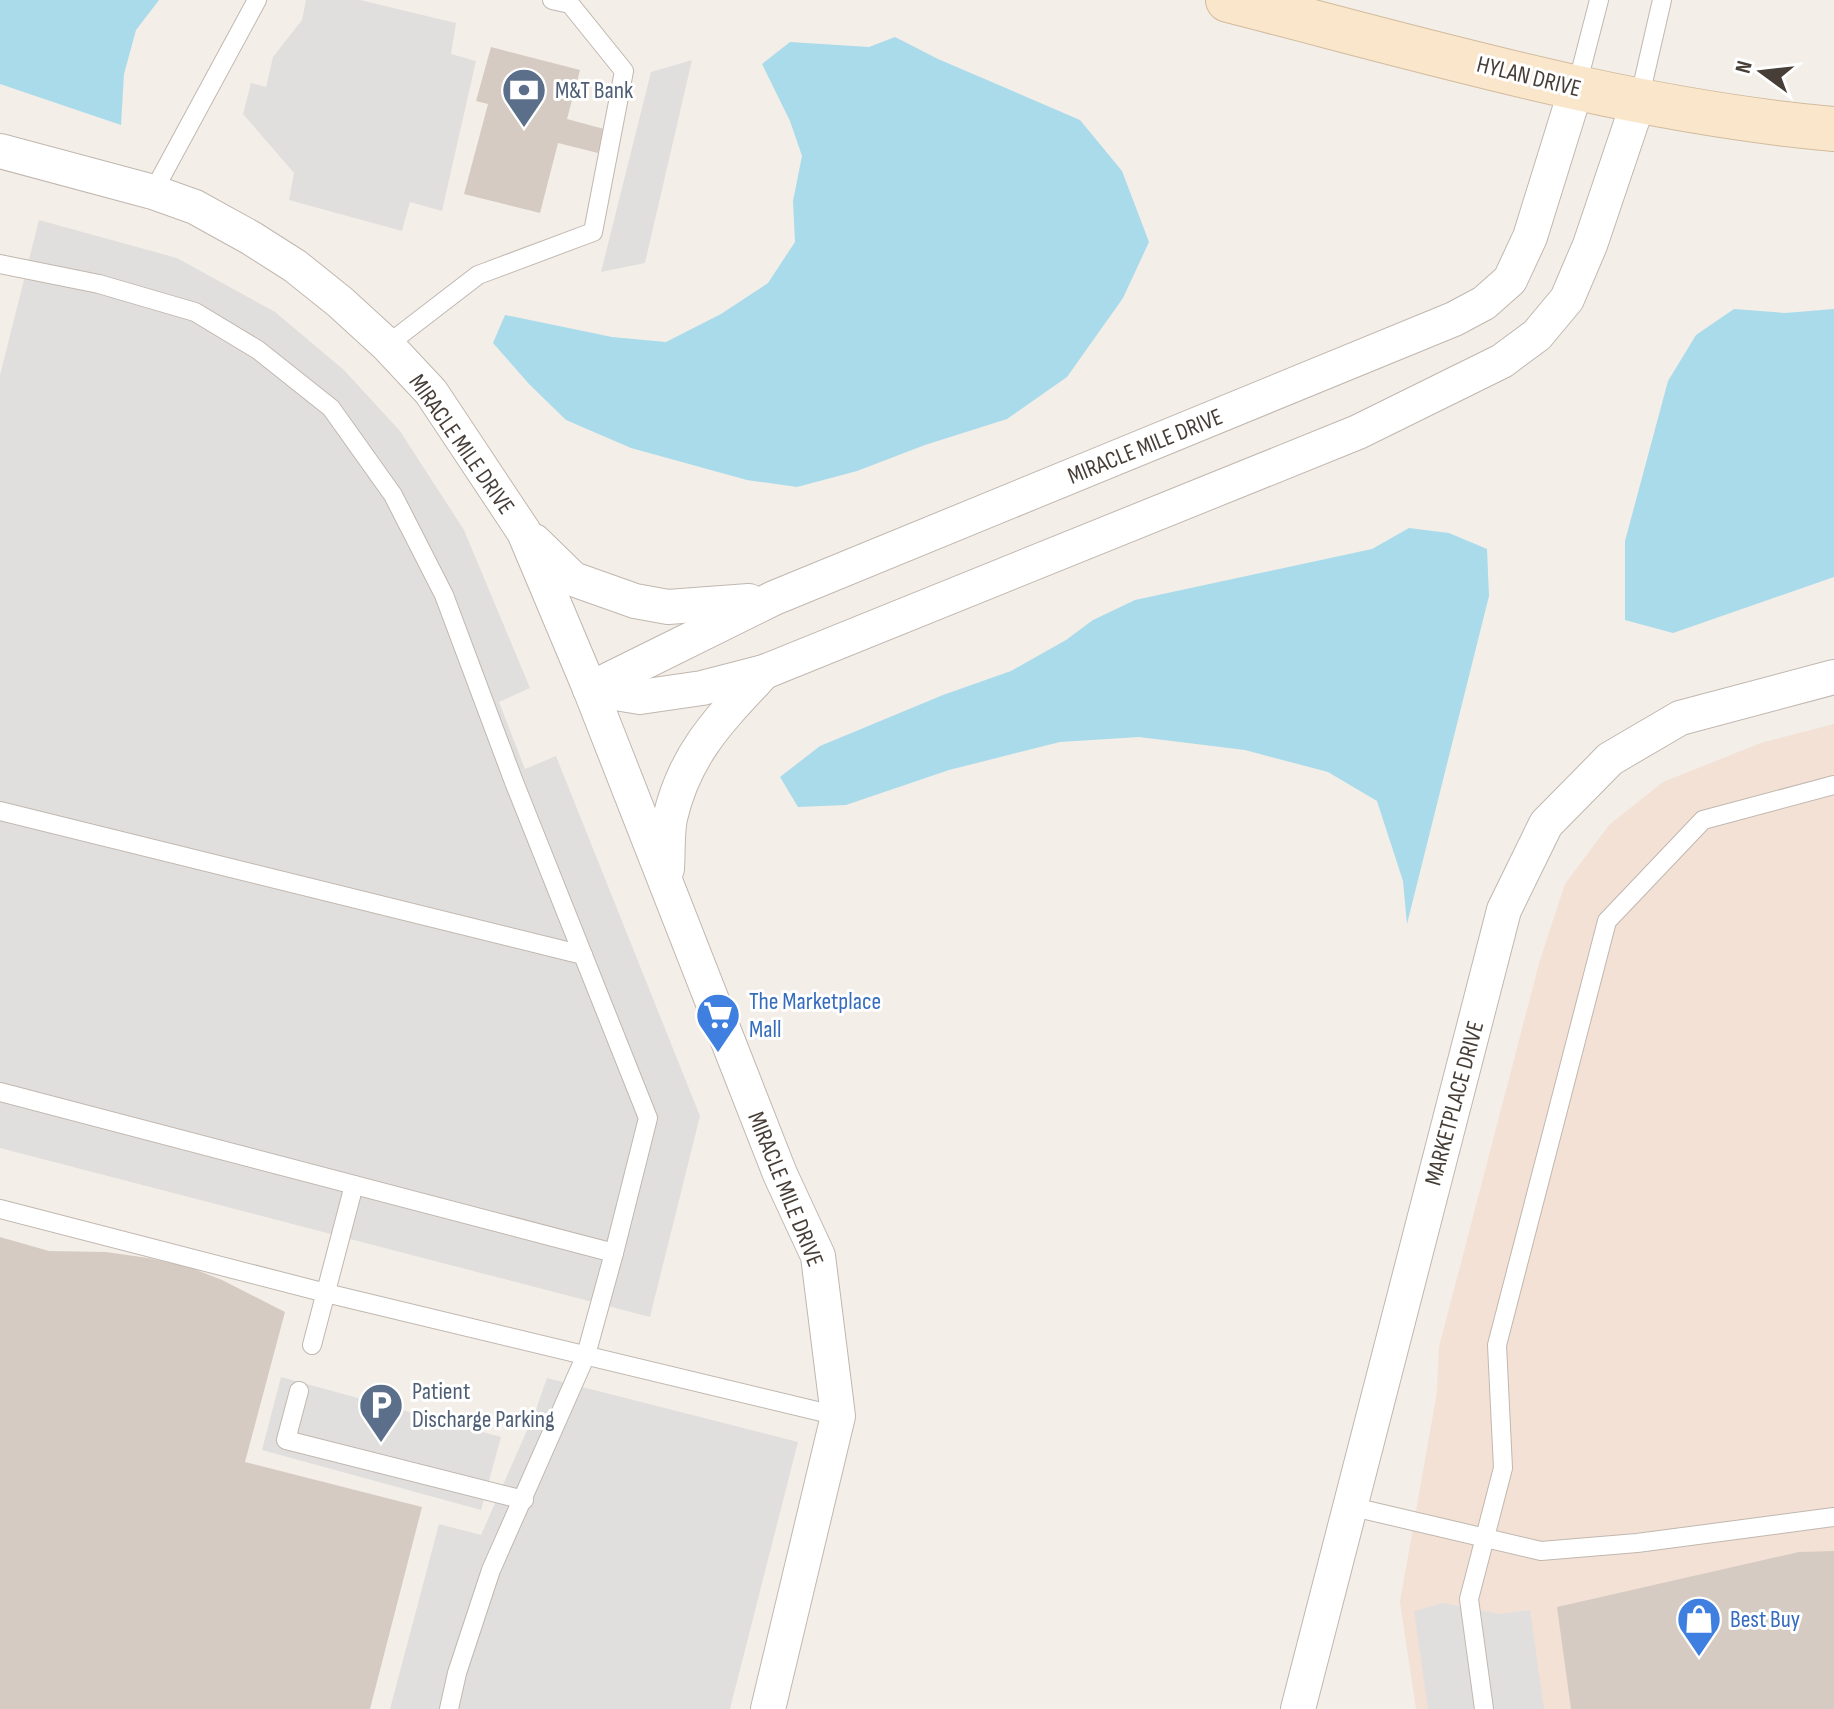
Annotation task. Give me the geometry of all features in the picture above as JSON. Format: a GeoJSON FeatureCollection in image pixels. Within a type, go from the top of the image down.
{"type":"FeatureCollection","features":[{"type":"Feature","properties":{"kind":"main road","name":"HYLAN DRIVE"},"geometry":{"type":"LineString","coordinates":[[1228,0],[1576,89],[1771,123],[1834,129]]}},
{"type":"Feature","properties":{"kind":"street","name":"MIRACLE MILE DRIVE"},"geometry":{"type":"LineString","coordinates":[[590,689],[774,598],[1454,319],[1484,303],[1510,280],[1530,237],[1576,89]]}},
{"type":"Feature","properties":{"kind":"street"},"geometry":{"type":"LineString","coordinates":[[590,689],[640,697],[702,688],[764,672],[1358,432],[1502,361],[1537,335],[1567,299],[1590,245],[1639,100]]}},
{"type":"Feature","properties":{"kind":"street","name":"MIRACLE MILE DRIVE"},"geometry":{"type":"LineString","coordinates":[[2,160],[153,192],[195,207],[295,266],[387,345],[431,392],[524,532],[590,689],[780,1174],[818,1256],[838,1416],[768,1709]]}},
{"type":"Feature","properties":{"kind":"street"},"geometry":{"type":"LineString","coordinates":[[524,532],[573,579],[635,601],[668,607],[774,598]]}},
{"type":"Feature","properties":{"kind":"street"},"geometry":{"type":"LineString","coordinates":[[667,884],[669,821],[681,784],[700,743],[764,672]]}},
{"type":"Feature","properties":{"kind":"street","name":"MARKETPLACE DRIVE"},"geometry":{"type":"LineString","coordinates":[[1298,1709],[1504,910],[1546,824],[1610,759],[1680,718],[1834,677]]}},
{"type":"Feature","properties":{"kind":"lane"},"geometry":{"type":"LineString","coordinates":[[153,192],[257,0]]}},
{"type":"Feature","properties":{"kind":"lane"},"geometry":{"type":"LineString","coordinates":[[387,345],[478,275],[593,232],[624,71],[570,4],[552,0]]}},
{"type":"Feature","properties":{"kind":"lane"},"geometry":{"type":"LineString","coordinates":[[1576,89],[1599,0]]}},
{"type":"Feature","properties":{"kind":"lane"},"geometry":{"type":"LineString","coordinates":[[1639,100],[1662,0]]}},
{"type":"Feature","properties":{"kind":"lane"},"geometry":{"type":"LineString","coordinates":[[0,264],[99,284],[195,312],[258,350],[331,408],[393,495],[444,595],[514,782],[648,1118],[586,1355],[491,1570],[457,1673],[449,1709]]}},
{"type":"Feature","properties":{"kind":"lane"},"geometry":{"type":"LineString","coordinates":[[1484,1709],[1469,1599],[1503,1468],[1497,1345],[1607,921],[1703,820],[1834,785]]}},
{"type":"Feature","properties":{"kind":"lane"},"geometry":{"type":"LineString","coordinates":[[0,811],[583,955]]}},
{"type":"Feature","properties":{"kind":"lane"},"geometry":{"type":"LineString","coordinates":[[0,1092],[614,1253]]}},
{"type":"Feature","properties":{"kind":"lane"},"geometry":{"type":"LineString","coordinates":[[312,1345],[354,1185]]}},
{"type":"Feature","properties":{"kind":"lane"},"geometry":{"type":"LineString","coordinates":[[0,1209],[326,1293],[838,1416]]}},
{"type":"Feature","properties":{"kind":"lane"},"geometry":{"type":"LineString","coordinates":[[299,1391],[286,1440],[524,1500]]}},
{"type":"Feature","properties":{"kind":"lane"},"geometry":{"type":"LineString","coordinates":[[1349,1506],[1541,1551],[1637,1543],[1834,1517]]}},
{"type":"Feature","properties":{"kind":"shaded area"},"geometry":{"type":"Polygon","coordinates":[[[306,0],[360,0],[456,23],[451,54],[476,61],[442,211],[410,202],[402,231],[289,200],[294,173],[243,114],[251,83],[266,87],[273,57],[302,20],[306,0]]]}},
{"type":"Feature","properties":{"kind":"shaded area"},"geometry":{"type":"Polygon","coordinates":[[[692,60],[645,263],[601,272],[651,72],[692,60]]]}},
{"type":"Feature","properties":{"kind":"shaded area"},"geometry":{"type":"Polygon","coordinates":[[[39,220],[177,258],[275,312],[344,370],[400,431],[464,530],[530,688],[499,702],[525,769],[556,756],[700,1116],[650,1317],[0,1148],[0,375],[39,220]]]}},
{"type":"Feature","properties":{"kind":"shaded area"},"geometry":{"type":"Polygon","coordinates":[[[1834,724],[1834,1709],[1416,1709],[1400,1602],[1437,1392],[1439,1347],[1540,960],[1565,884],[1609,825],[1663,782],[1761,743],[1834,724]]]}},
{"type":"Feature","properties":{"kind":"shaded area","name":"Patient Discharge Parking"},"geometry":{"type":"Polygon","coordinates":[[[281,1377],[501,1437],[481,1510],[262,1450],[281,1377]]]}},
{"type":"Feature","properties":{"kind":"shaded area"},"geometry":{"type":"Polygon","coordinates":[[[547,1378],[798,1442],[730,1709],[390,1709],[439,1524],[481,1535],[547,1378]]]}},
{"type":"Feature","properties":{"kind":"shaded area"},"geometry":{"type":"Polygon","coordinates":[[[1443,1603],[1500,1614],[1530,1610],[1544,1709],[1428,1709],[1414,1611],[1443,1603]]]}},
{"type":"Feature","properties":{"kind":"water"},"geometry":{"type":"Polygon","coordinates":[[[0,0],[159,0],[136,30],[124,74],[121,125],[0,84],[0,0]]]}},
{"type":"Feature","properties":{"kind":"water"},"geometry":{"type":"Polygon","coordinates":[[[895,37],[938,59],[1080,120],[1122,171],[1149,242],[1123,298],[1067,377],[1007,419],[857,471],[797,487],[747,480],[631,448],[566,420],[493,343],[505,315],[612,337],[666,342],[721,314],[768,283],[795,242],[793,201],[802,156],[790,121],[762,64],[790,42],[869,47],[895,37]]]}},
{"type":"Feature","properties":{"kind":"water"},"geometry":{"type":"Polygon","coordinates":[[[1734,309],[1785,313],[1834,309],[1834,577],[1673,633],[1625,620],[1625,541],[1668,381],[1696,335],[1734,309]]]}},
{"type":"Feature","properties":{"kind":"water"},"geometry":{"type":"Polygon","coordinates":[[[1409,528],[1449,533],[1487,549],[1489,596],[1407,924],[1403,881],[1377,801],[1328,772],[1245,750],[1139,737],[1060,742],[949,770],[846,805],[798,807],[780,777],[820,746],[943,695],[1011,671],[1066,640],[1093,620],[1135,600],[1372,549],[1409,528]]]}},
{"type":"Feature","properties":{"kind":"building"},"geometry":{"type":"Polygon","coordinates":[[[491,47],[580,70],[567,119],[604,129],[598,153],[558,143],[540,213],[464,194],[488,104],[476,101],[491,47]]]}},
{"type":"Feature","properties":{"kind":"building"},"geometry":{"type":"Polygon","coordinates":[[[0,1237],[49,1251],[106,1252],[189,1267],[285,1312],[245,1462],[422,1507],[370,1709],[0,1709],[0,1237]]]}},
{"type":"Feature","properties":{"kind":"building","name":"Best Buy"},"geometry":{"type":"Polygon","coordinates":[[[1834,1551],[1834,1709],[1571,1709],[1557,1607],[1799,1552],[1834,1551]]]}},
{"type":"Feature","properties":{"kind":"place","name":"M&T Bank"},"geometry":{"type":"Point","coordinates":[524,129]}},
{"type":"Feature","properties":{"kind":"place","name":"The Marketplace Mall"},"geometry":{"type":"Point","coordinates":[718,1054]}},
{"type":"Feature","properties":{"kind":"place","name":"Patient Discharge Parking"},"geometry":{"type":"Point","coordinates":[381,1444]}},
{"type":"Feature","properties":{"kind":"place","name":"Best Buy"},"geometry":{"type":"Point","coordinates":[1699,1658]}}]}
